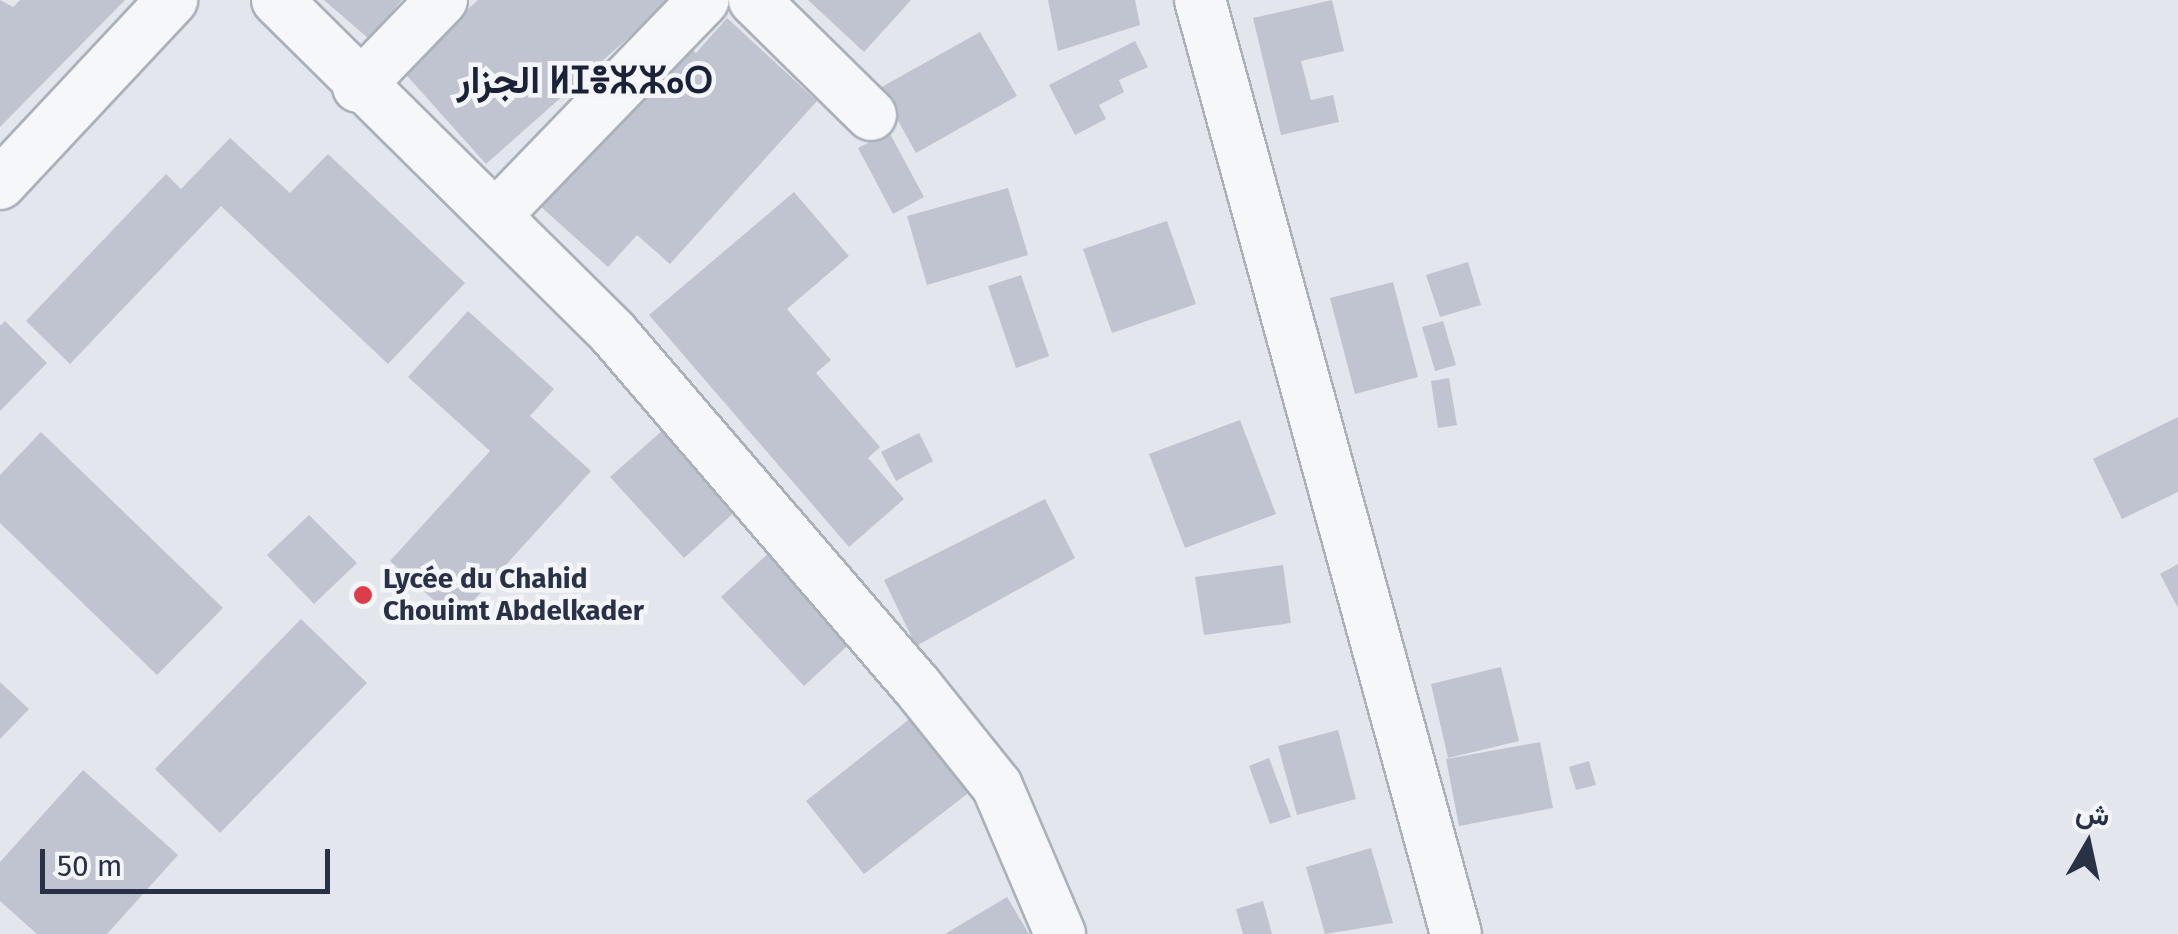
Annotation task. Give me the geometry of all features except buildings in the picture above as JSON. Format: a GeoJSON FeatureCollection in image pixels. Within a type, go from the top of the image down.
{"type":"FeatureCollection","features":[{"type":"Feature","properties":{"kind":"street"},"geometry":{"type":"LineString","coordinates":[[0,184],[172,0]]}},
{"type":"Feature","properties":{"kind":"street"},"geometry":{"type":"LineString","coordinates":[[276,0],[358,87],[498,213],[614,334],[997,786],[1060,934]]}},
{"type":"Feature","properties":{"kind":"street"},"geometry":{"type":"LineString","coordinates":[[358,87],[442,0]]}},
{"type":"Feature","properties":{"kind":"street"},"geometry":{"type":"LineString","coordinates":[[498,213],[704,0]]}},
{"type":"Feature","properties":{"kind":"street"},"geometry":{"type":"LineString","coordinates":[[754,0],[870,115]]}},
{"type":"Feature","properties":{"kind":"street"},"geometry":{"type":"LineString","coordinates":[[1200,0],[1447,931]]}},
{"type":"Feature","properties":{"kind":"place","name":"Lycée du Chahid Chouimt Abdelkader"},"geometry":{"type":"Point","coordinates":[363,595]}},
{"type":"Feature","properties":{"kind":"district","name":"الجزار ⵍⵊⴻⵣⵣⴰⵔ"},"geometry":{"type":"Point","coordinates":[585,81]}}]}
